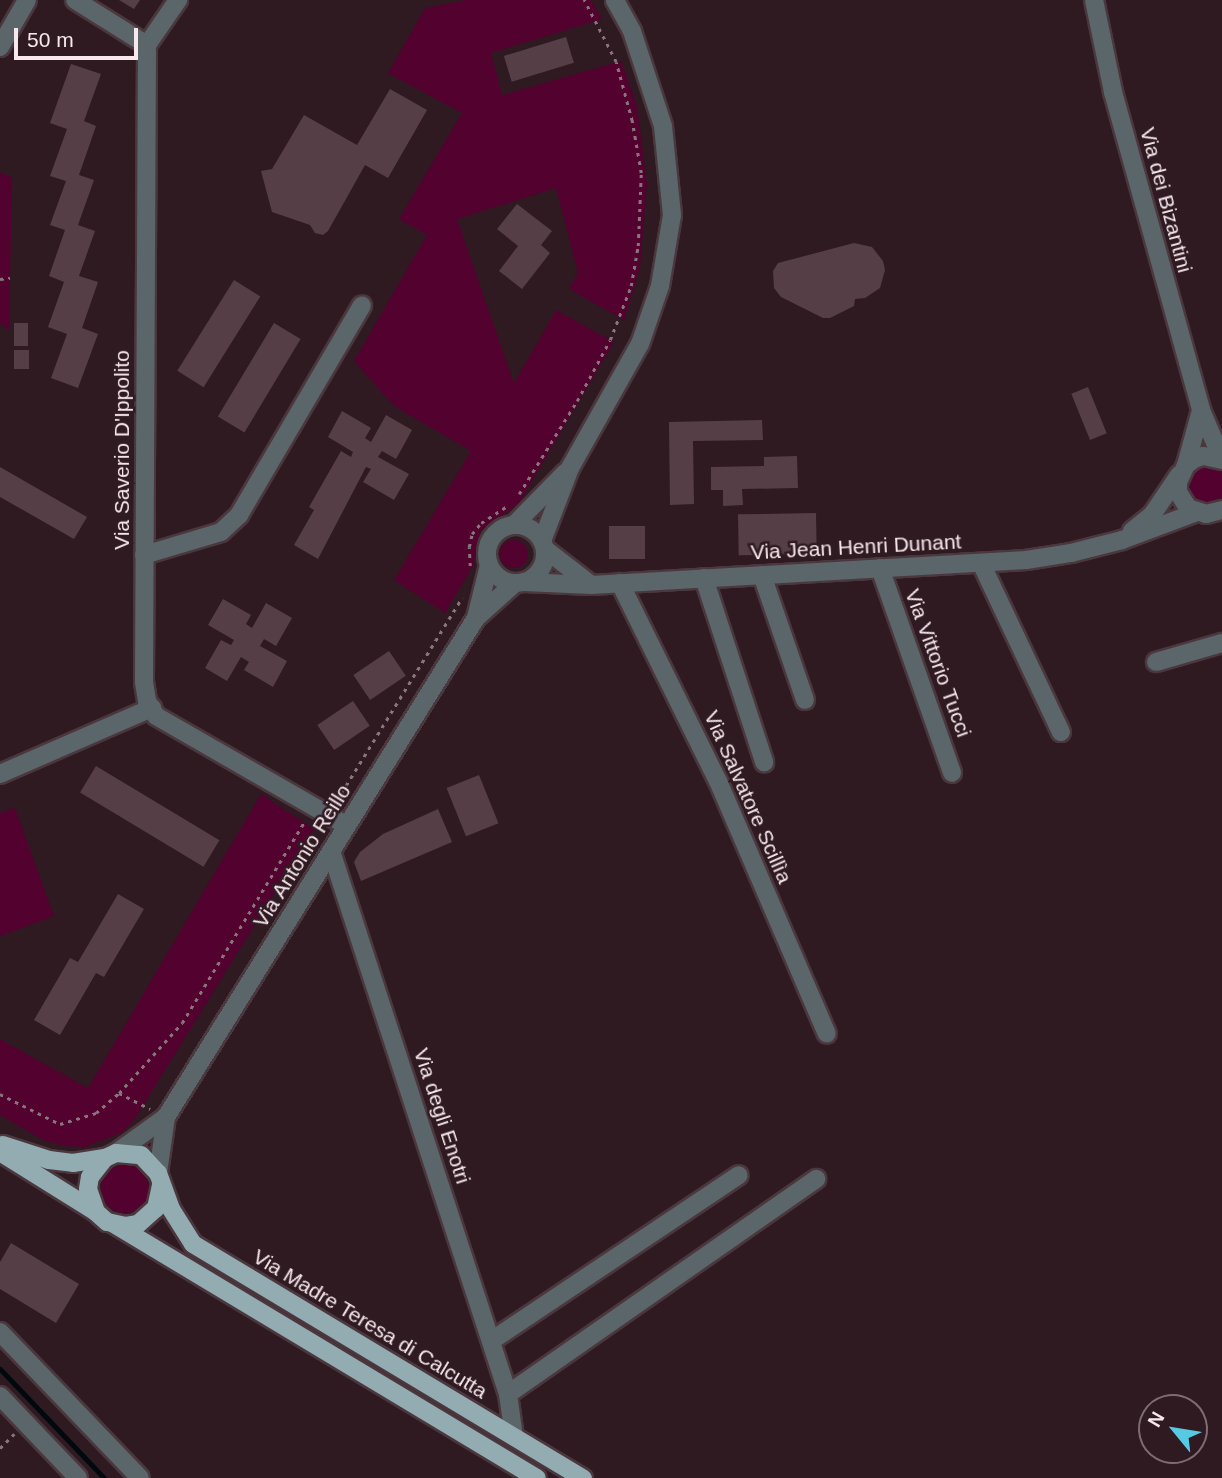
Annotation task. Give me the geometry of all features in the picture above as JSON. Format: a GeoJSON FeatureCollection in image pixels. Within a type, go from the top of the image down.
{"type":"FeatureCollection","features":[{"type":"Feature","properties":{"kind":"main road","name":"Via Antonio Reillo"},"geometry":{"type":"LineString","coordinates":[[0,1144],[49,1160],[73,1163],[111,1155]]}},
{"type":"Feature","properties":{"kind":"main road"},"geometry":{"type":"LineString","coordinates":[[0,1152],[114,1224],[533,1477]]}},
{"type":"Feature","properties":{"kind":"main road"},"geometry":{"type":"LineString","coordinates":[[96,1212],[88,1189],[90,1177],[111,1155],[141,1155],[160,1179],[161,1197],[149,1217],[138,1224],[114,1224]]}},
{"type":"Feature","properties":{"kind":"main road","name":"Via Madre Teresa di Calcutta"},"geometry":{"type":"LineString","coordinates":[[160,1179],[180,1227],[194,1244],[583,1478]]}},
{"type":"Feature","properties":{"kind":"street"},"geometry":{"type":"LineString","coordinates":[[0,47],[27,0]]}},
{"type":"Feature","properties":{"kind":"street"},"geometry":{"type":"LineString","coordinates":[[75,0],[147,46],[178,0]]}},
{"type":"Feature","properties":{"kind":"street"},"geometry":{"type":"LineString","coordinates":[[591,585],[543,545],[531,529],[514,525],[505,527],[491,539],[480,567],[499,578],[519,583],[541,569],[543,545],[570,468],[640,344],[660,286],[673,215],[663,126],[632,31],[615,0]]}},
{"type":"Feature","properties":{"kind":"street","name":"Via dei Bizantini"},"geometry":{"type":"LineString","coordinates":[[1094,0],[1113,92],[1201,410],[1222,459]]}},
{"type":"Feature","properties":{"kind":"street","name":"Via Saverio D'Ippolito"},"geometry":{"type":"LineString","coordinates":[[147,46],[144,682],[152,708]]}},
{"type":"Feature","properties":{"kind":"street"},"geometry":{"type":"LineString","coordinates":[[145,555],[221,532],[239,515],[362,305]]}},
{"type":"Feature","properties":{"kind":"street"},"geometry":{"type":"LineString","coordinates":[[1201,410],[1178,492],[1188,508],[1208,512],[1222,524]]}},
{"type":"Feature","properties":{"kind":"street"},"geometry":{"type":"LineString","coordinates":[[1183,469],[1203,456],[1222,459]]}},
{"type":"Feature","properties":{"kind":"street"},"geometry":{"type":"LineString","coordinates":[[514,525],[570,468]]}},
{"type":"Feature","properties":{"kind":"street","name":"Via Jean Henri Dunant"},"geometry":{"type":"LineString","coordinates":[[1122,540],[1152,514],[1183,469]]}},
{"type":"Feature","properties":{"kind":"street","name":"Via Jean Henri Dunant"},"geometry":{"type":"LineString","coordinates":[[519,583],[591,585],[981,563],[1070,553],[1122,540],[1208,512]]}},
{"type":"Feature","properties":{"kind":"street"},"geometry":{"type":"LineString","coordinates":[[981,563],[1060,732]]}},
{"type":"Feature","properties":{"kind":"street","name":"Via Antonio Reillo"},"geometry":{"type":"LineString","coordinates":[[476,618],[480,567]]}},
{"type":"Feature","properties":{"kind":"street","name":"Via Vittorio Tucci"},"geometry":{"type":"LineString","coordinates":[[880,568],[953,773]]}},
{"type":"Feature","properties":{"kind":"street"},"geometry":{"type":"LineString","coordinates":[[762,575],[804,700]]}},
{"type":"Feature","properties":{"kind":"street"},"geometry":{"type":"LineString","coordinates":[[704,578],[764,762]]}},
{"type":"Feature","properties":{"kind":"street","name":"Via Antonio Reillo"},"geometry":{"type":"LineString","coordinates":[[111,1155],[166,1117],[476,618],[519,583]]}},
{"type":"Feature","properties":{"kind":"street","name":"Via Salvatore Scillìa"},"geometry":{"type":"LineString","coordinates":[[620,583],[718,781],[827,1034]]}},
{"type":"Feature","properties":{"kind":"street"},"geometry":{"type":"LineString","coordinates":[[1156,662],[1222,643]]}},
{"type":"Feature","properties":{"kind":"street"},"geometry":{"type":"LineString","coordinates":[[0,774],[152,708],[156,716],[348,826]]}},
{"type":"Feature","properties":{"kind":"street","name":"Via degli Enotri"},"geometry":{"type":"LineString","coordinates":[[331,851],[508,1394],[514,1437]]}},
{"type":"Feature","properties":{"kind":"street","name":"Via Antonio Reillo"},"geometry":{"type":"LineString","coordinates":[[160,1179],[166,1117]]}},
{"type":"Feature","properties":{"kind":"street"},"geometry":{"type":"LineString","coordinates":[[491,1341],[738,1175]]}},
{"type":"Feature","properties":{"kind":"street"},"geometry":{"type":"LineString","coordinates":[[508,1394],[816,1179]]}},
{"type":"Feature","properties":{"kind":"street"},"geometry":{"type":"LineString","coordinates":[[0,1332],[140,1478]]}},
{"type":"Feature","properties":{"kind":"street"},"geometry":{"type":"LineString","coordinates":[[0,1396],[47,1442],[78,1478]]}},
{"type":"Feature","properties":{"kind":"path"},"geometry":{"type":"LineString","coordinates":[[518,496],[578,401],[610,340],[631,286],[638,246],[641,173],[632,121],[616,62],[584,0]]}},
{"type":"Feature","properties":{"kind":"path"},"geometry":{"type":"LineString","coordinates":[[0,279],[10,278]]}},
{"type":"Feature","properties":{"kind":"path"},"geometry":{"type":"LineString","coordinates":[[480,567],[469,547],[472,534],[489,516],[510,504]]}},
{"type":"Feature","properties":{"kind":"path"},"geometry":{"type":"LineString","coordinates":[[0,1094],[60,1124],[96,1113],[119,1093],[182,1023],[303,822],[340,798],[463,597]]}},
{"type":"Feature","properties":{"kind":"path"},"geometry":{"type":"LineString","coordinates":[[119,1093],[166,1117]]}},
{"type":"Feature","properties":{"kind":"shaded area"},"geometry":{"type":"Polygon","coordinates":[[[466,0],[591,0],[602,19],[491,53],[502,95],[621,61],[637,106],[647,183],[640,267],[624,320],[569,289],[578,273],[556,188],[457,219],[514,383],[556,310],[614,342],[519,503],[480,531],[473,566],[445,613],[394,580],[471,451],[394,406],[354,361],[427,235],[399,219],[462,113],[388,73],[425,8],[466,0]]]}},
{"type":"Feature","properties":{"kind":"shaded area"},"geometry":{"type":"Polygon","coordinates":[[[0,172],[12,178],[9,330],[0,323],[0,172]]]}},
{"type":"Feature","properties":{"kind":"shaded area"},"geometry":{"type":"Polygon","coordinates":[[[1205,465],[1219,471],[1225,485],[1219,499],[1205,505],[1191,499],[1185,485],[1191,471],[1205,465]]]}},
{"type":"Feature","properties":{"kind":"shaded area"},"geometry":{"type":"Polygon","coordinates":[[[514,540],[524,544],[528,554],[524,564],[514,568],[504,564],[500,554],[504,544],[514,540]]]}},
{"type":"Feature","properties":{"kind":"shaded area"},"geometry":{"type":"Polygon","coordinates":[[[261,794],[314,829],[136,1117],[123,1132],[85,1147],[65,1146],[43,1140],[0,1115],[0,1039],[88,1088],[261,794]]]}},
{"type":"Feature","properties":{"kind":"shaded area"},"geometry":{"type":"Polygon","coordinates":[[[15,808],[54,916],[0,936],[0,813],[15,808]]]}},
{"type":"Feature","properties":{"kind":"shaded area"},"geometry":{"type":"Polygon","coordinates":[[[125,1165],[142,1172],[149,1189],[142,1206],[125,1213],[108,1206],[101,1189],[108,1172],[125,1165]]]}},
{"type":"Feature","properties":{"kind":"building"},"geometry":{"type":"Polygon","coordinates":[[[119,0],[140,0],[134,9],[119,0]]]}},
{"type":"Feature","properties":{"kind":"building"},"geometry":{"type":"Polygon","coordinates":[[[566,37],[574,63],[512,82],[504,56],[566,37]]]}},
{"type":"Feature","properties":{"kind":"building"},"geometry":{"type":"Polygon","coordinates":[[[71,64],[101,74],[84,121],[96,126],[79,175],[94,180],[78,225],[95,231],[79,276],[98,282],[82,328],[98,334],[78,388],[51,378],[67,334],[48,327],[64,282],[49,276],[65,230],[50,225],[66,181],[50,176],[67,129],[50,123],[71,64]]]}},
{"type":"Feature","properties":{"kind":"building"},"geometry":{"type":"Polygon","coordinates":[[[390,89],[427,110],[388,178],[365,165],[328,231],[323,235],[315,233],[310,225],[272,212],[261,171],[272,169],[304,115],[357,145],[390,89]]]}},
{"type":"Feature","properties":{"kind":"building"},"geometry":{"type":"Polygon","coordinates":[[[517,204],[552,231],[541,245],[550,253],[522,289],[499,271],[518,246],[497,229],[517,204]]]}},
{"type":"Feature","properties":{"kind":"building"},"geometry":{"type":"Polygon","coordinates":[[[854,243],[872,247],[883,261],[885,270],[880,288],[865,298],[855,299],[854,306],[830,318],[823,318],[781,297],[774,288],[773,271],[778,263],[854,243]]]}},
{"type":"Feature","properties":{"kind":"building"},"geometry":{"type":"Polygon","coordinates":[[[234,280],[260,296],[204,387],[177,371],[234,280]]]}},
{"type":"Feature","properties":{"kind":"building"},"geometry":{"type":"Polygon","coordinates":[[[14,323],[28,323],[28,346],[14,346],[14,323]]]}},
{"type":"Feature","properties":{"kind":"building"},"geometry":{"type":"Polygon","coordinates":[[[274,323],[301,339],[244,432],[218,416],[274,323]]]}},
{"type":"Feature","properties":{"kind":"building"},"geometry":{"type":"Polygon","coordinates":[[[14,350],[29,350],[29,369],[14,369],[14,350]]]}},
{"type":"Feature","properties":{"kind":"building"},"geometry":{"type":"Polygon","coordinates":[[[1088,387],[1107,433],[1090,440],[1071,394],[1088,387]]]}},
{"type":"Feature","properties":{"kind":"building"},"geometry":{"type":"Polygon","coordinates":[[[342,411],[371,428],[365,438],[371,442],[386,415],[412,430],[396,459],[382,451],[378,457],[409,474],[394,500],[363,482],[371,469],[366,467],[318,559],[294,545],[314,510],[309,507],[341,451],[351,457],[353,452],[328,437],[342,411]]]}},
{"type":"Feature","properties":{"kind":"building"},"geometry":{"type":"Polygon","coordinates":[[[762,420],[763,440],[693,441],[694,504],[670,505],[669,422],[762,420]]]}},
{"type":"Feature","properties":{"kind":"building"},"geometry":{"type":"Polygon","coordinates":[[[797,456],[798,488],[742,489],[743,505],[723,506],[723,490],[711,490],[711,467],[764,466],[764,457],[797,456]]]}},
{"type":"Feature","properties":{"kind":"building"},"geometry":{"type":"Polygon","coordinates":[[[0,467],[87,517],[74,539],[0,497],[0,467]]]}},
{"type":"Feature","properties":{"kind":"building"},"geometry":{"type":"Polygon","coordinates":[[[816,513],[817,554],[739,555],[738,514],[816,513]]]}},
{"type":"Feature","properties":{"kind":"building"},"geometry":{"type":"Polygon","coordinates":[[[609,526],[645,526],[645,559],[609,559],[609,526]]]}},
{"type":"Feature","properties":{"kind":"building"},"geometry":{"type":"Polygon","coordinates":[[[223,599],[251,615],[246,624],[252,628],[266,603],[292,618],[276,646],[264,639],[260,646],[287,661],[273,687],[244,670],[249,662],[241,657],[227,681],[205,668],[221,640],[231,645],[234,640],[208,625],[223,599]]]}},
{"type":"Feature","properties":{"kind":"building"},"geometry":{"type":"Polygon","coordinates":[[[389,651],[406,676],[370,700],[353,675],[389,651]]]}},
{"type":"Feature","properties":{"kind":"building"},"geometry":{"type":"Polygon","coordinates":[[[353,701],[370,726],[334,750],[317,725],[353,701]]]}},
{"type":"Feature","properties":{"kind":"building"},"geometry":{"type":"Polygon","coordinates":[[[96,766],[219,840],[203,867],[80,793],[96,766]]]}},
{"type":"Feature","properties":{"kind":"building"},"geometry":{"type":"Polygon","coordinates":[[[479,775],[498,823],[466,836],[447,788],[479,775]]]}},
{"type":"Feature","properties":{"kind":"building"},"geometry":{"type":"Polygon","coordinates":[[[438,809],[452,842],[361,881],[354,862],[360,852],[383,834],[438,809]]]}},
{"type":"Feature","properties":{"kind":"building"},"geometry":{"type":"Polygon","coordinates":[[[118,894],[144,909],[104,977],[96,973],[60,1035],[34,1020],[70,958],[78,962],[118,894]]]}},
{"type":"Feature","properties":{"kind":"building"},"geometry":{"type":"Polygon","coordinates":[[[11,1243],[79,1284],[56,1323],[0,1289],[0,1262],[11,1243]]]}},
{"type":"Feature","properties":{"kind":"waterway"},"geometry":{"type":"LineString","coordinates":[[0,1369],[104,1478]]}}]}
